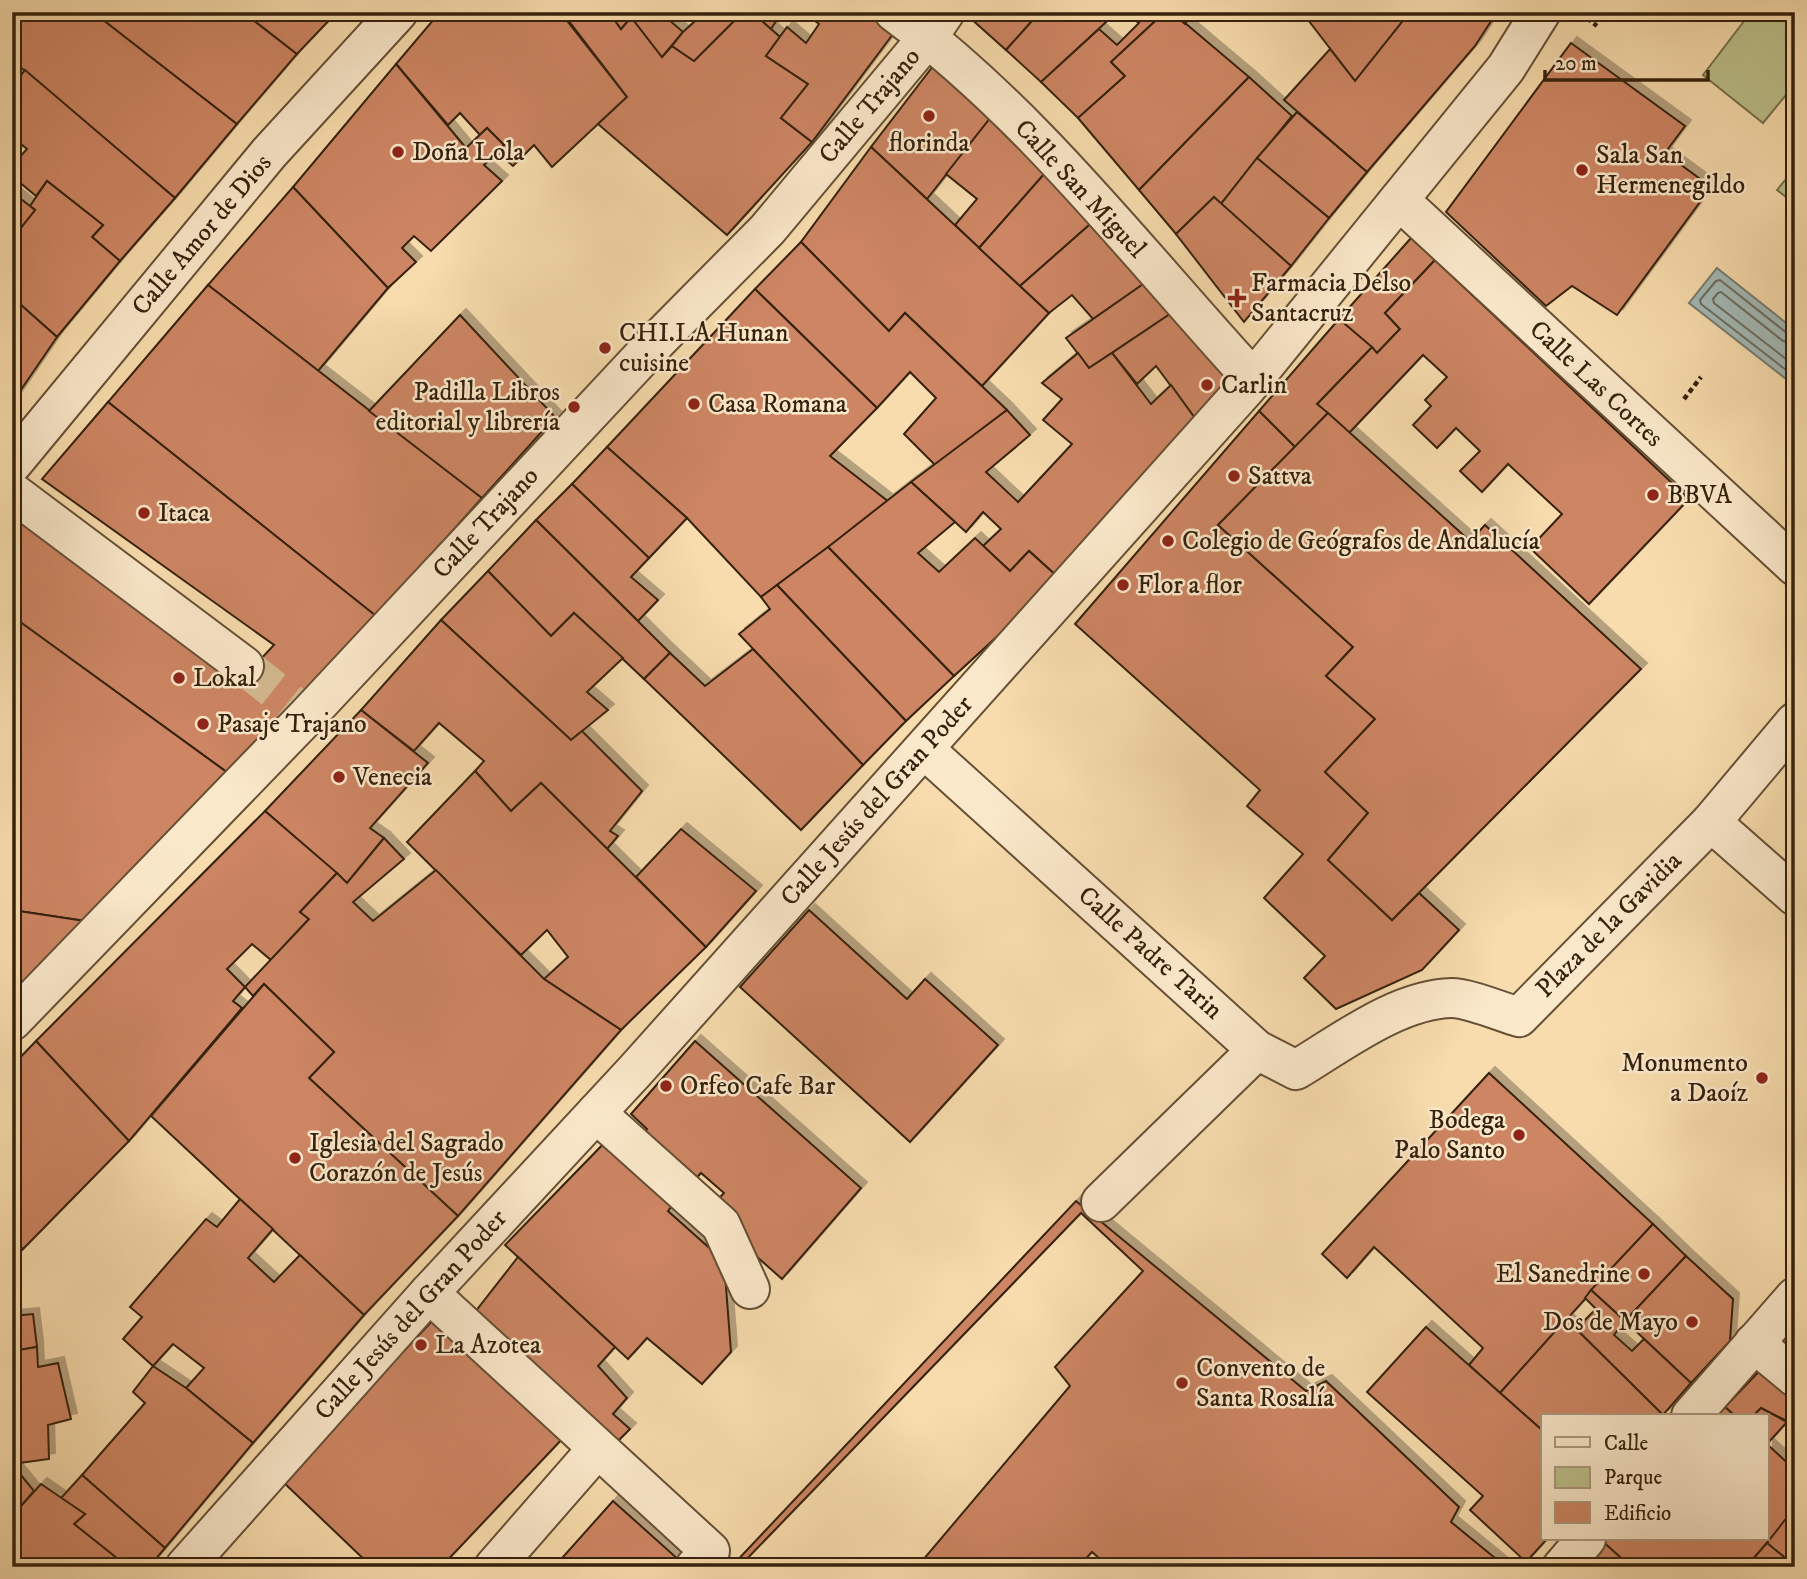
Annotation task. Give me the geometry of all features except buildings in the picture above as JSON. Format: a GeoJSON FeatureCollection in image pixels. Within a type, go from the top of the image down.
{"type":"FeatureCollection","features":[{"type":"Feature","properties":{"kind":"street","name":"Calle Amor de Dios"},"geometry":{"type":"LineString","coordinates":[[12,464],[269,153],[398,12]]}},
{"type":"Feature","properties":{"kind":"street","name":"Calle San Miguel"},"geometry":{"type":"LineString","coordinates":[[894,12],[937,25],[1254,379]]}},
{"type":"Feature","properties":{"kind":"street","name":"Calle Jesús del Gran Poder"},"geometry":{"type":"LineString","coordinates":[[185,1567],[429,1293],[596,1113],[924,749],[1254,379],[1506,68],[1541,12]]}},
{"type":"Feature","properties":{"kind":"street","name":"Calle Trajano"},"geometry":{"type":"LineString","coordinates":[[12,1021],[307,716],[656,342],[767,230],[937,25]]}},
{"type":"Feature","properties":{"kind":"street","name":"Calle Las Cortes"},"geometry":{"type":"LineString","coordinates":[[1399,200],[1795,566]]}},
{"type":"Feature","properties":{"kind":"street"},"geometry":{"type":"LineString","coordinates":[[12,492],[244,666]]}},
{"type":"Feature","properties":{"kind":"street"},"geometry":{"type":"LineString","coordinates":[[1795,722],[1711,822],[1795,896]]}},
{"type":"Feature","properties":{"kind":"street","name":"Calle Padre Tarin"},"geometry":{"type":"LineString","coordinates":[[924,749],[1257,1050],[1296,1070],[1396,1011]]}},
{"type":"Feature","properties":{"kind":"street","name":"Plaza de la Gavidia"},"geometry":{"type":"LineString","coordinates":[[1396,1011],[1422,1002],[1454,998],[1519,1017],[1711,822]]}},
{"type":"Feature","properties":{"kind":"street"},"geometry":{"type":"LineString","coordinates":[[1101,1202],[1257,1050]]}},
{"type":"Feature","properties":{"kind":"street"},"geometry":{"type":"LineString","coordinates":[[596,1113],[721,1225],[750,1289]]}},
{"type":"Feature","properties":{"kind":"street"},"geometry":{"type":"LineString","coordinates":[[429,1293],[710,1551],[695,1567]]}},
{"type":"Feature","properties":{"kind":"street"},"geometry":{"type":"LineString","coordinates":[[1693,1414],[1795,1297]]}},
{"type":"Feature","properties":{"kind":"street"},"geometry":{"type":"LineString","coordinates":[[1754,1343],[1795,1377]]}},
{"type":"Feature","properties":{"kind":"street"},"geometry":{"type":"LineString","coordinates":[[494,1567],[597,1449]]}},
{"type":"Feature","properties":{"kind":"street"},"geometry":{"type":"LineString","coordinates":[[1562,1567],[1585,1540]]}},
{"type":"Feature","properties":{"kind":"green space"},"geometry":{"type":"Polygon","coordinates":[[[1751,12],[1795,12],[1795,84],[1763,123],[1703,75],[1751,12]]]}},
{"type":"Feature","properties":{"kind":"green space"},"geometry":{"type":"Polygon","coordinates":[[[1795,168],[1795,204],[1777,190],[1795,168]]]}},
{"type":"Feature","properties":{"kind":"water"},"geometry":{"type":"Polygon","coordinates":[[[1717,268],[1795,330],[1795,386],[1689,303],[1717,268]]]}},
{"type":"Feature","properties":{"kind":"tunnel"},"geometry":{"type":"LineString","coordinates":[[244,666],[307,716]]}},
{"type":"Feature","properties":{"kind":"place","name":"florinda"},"geometry":{"type":"Point","coordinates":[929,116]}},
{"type":"Feature","properties":{"kind":"place","name":"Doña Lola"},"geometry":{"type":"Point","coordinates":[398,152]}},
{"type":"Feature","properties":{"kind":"place","name":"Sala San Hermenegildo"},"geometry":{"type":"Point","coordinates":[1582,170]}},
{"type":"Feature","properties":{"kind":"place","name":"Farmacia Delso Santacruz"},"geometry":{"type":"Point","coordinates":[1237,298]}},
{"type":"Feature","properties":{"kind":"place","name":"CHI.LA Hunan cuisine"},"geometry":{"type":"Point","coordinates":[605,348]}},
{"type":"Feature","properties":{"kind":"place","name":"Carlin"},"geometry":{"type":"Point","coordinates":[1207,385]}},
{"type":"Feature","properties":{"kind":"place","name":"Casa Romana"},"geometry":{"type":"Point","coordinates":[694,404]}},
{"type":"Feature","properties":{"kind":"place","name":"Padilla Libros editorial y librería"},"geometry":{"type":"Point","coordinates":[574,407]}},
{"type":"Feature","properties":{"kind":"place","name":"Sattva"},"geometry":{"type":"Point","coordinates":[1234,476]}},
{"type":"Feature","properties":{"kind":"place","name":"BBVA"},"geometry":{"type":"Point","coordinates":[1653,495]}},
{"type":"Feature","properties":{"kind":"place","name":"Itaca"},"geometry":{"type":"Point","coordinates":[144,513]}},
{"type":"Feature","properties":{"kind":"place","name":"Colegio de Geógrafos de Andalucía"},"geometry":{"type":"Point","coordinates":[1168,541]}},
{"type":"Feature","properties":{"kind":"place","name":"Flor a flor"},"geometry":{"type":"Point","coordinates":[1123,585]}},
{"type":"Feature","properties":{"kind":"place","name":"Lokal"},"geometry":{"type":"Point","coordinates":[179,678]}},
{"type":"Feature","properties":{"kind":"place","name":"Pasaje Trajano"},"geometry":{"type":"Point","coordinates":[203,724]}},
{"type":"Feature","properties":{"kind":"place","name":"Venecia"},"geometry":{"type":"Point","coordinates":[339,777]}},
{"type":"Feature","properties":{"kind":"place","name":"Monumento a Daoíz"},"geometry":{"type":"Point","coordinates":[1762,1078]}},
{"type":"Feature","properties":{"kind":"place","name":"Orfeo Cafe Bar"},"geometry":{"type":"Point","coordinates":[666,1086]}},
{"type":"Feature","properties":{"kind":"place","name":"Bodega Palo Santo"},"geometry":{"type":"Point","coordinates":[1519,1135]}},
{"type":"Feature","properties":{"kind":"place","name":"Iglesia del Sagrado Corazón de Jesús"},"geometry":{"type":"Point","coordinates":[295,1158]}},
{"type":"Feature","properties":{"kind":"place","name":"El Sanedrine"},"geometry":{"type":"Point","coordinates":[1644,1274]}},
{"type":"Feature","properties":{"kind":"place","name":"Dos de Mayo"},"geometry":{"type":"Point","coordinates":[1692,1322]}},
{"type":"Feature","properties":{"kind":"place","name":"La Azotea"},"geometry":{"type":"Point","coordinates":[421,1345]}},
{"type":"Feature","properties":{"kind":"place","name":"Convento de Santa Rosalía"},"geometry":{"type":"Point","coordinates":[1182,1383]}}]}
